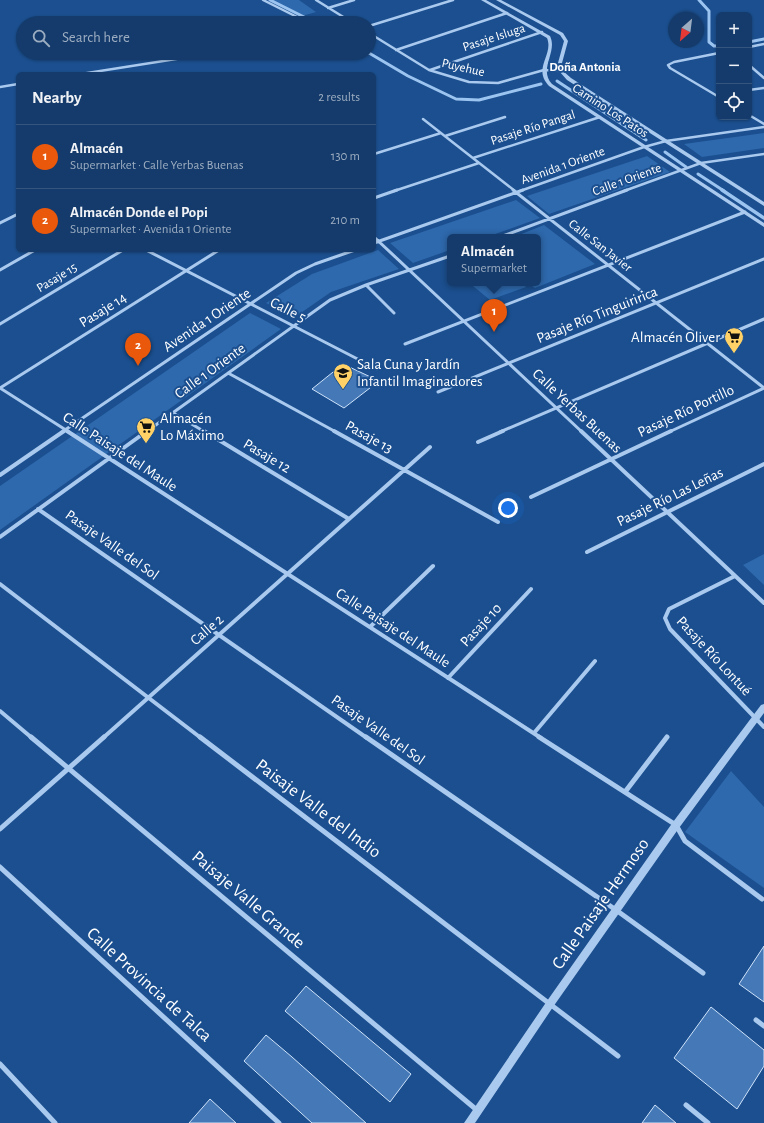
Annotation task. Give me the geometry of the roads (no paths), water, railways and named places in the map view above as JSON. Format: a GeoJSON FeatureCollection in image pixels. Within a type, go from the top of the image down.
{"type":"FeatureCollection","features":[{"type":"Feature","properties":{"kind":"street"},"geometry":{"type":"LineString","coordinates":[[262,0],[295,16]]}},
{"type":"Feature","properties":{"kind":"street"},"geometry":{"type":"LineString","coordinates":[[316,0],[341,16]]}},
{"type":"Feature","properties":{"kind":"street"},"geometry":{"type":"LineString","coordinates":[[328,8],[354,0]]}},
{"type":"Feature","properties":{"kind":"street"},"geometry":{"type":"LineString","coordinates":[[376,24],[453,0]]}},
{"type":"Feature","properties":{"kind":"street"},"geometry":{"type":"LineString","coordinates":[[483,0],[549,37],[551,43],[544,62],[544,70]]}},
{"type":"Feature","properties":{"kind":"street","name":"Camino Los Patos"},"geometry":{"type":"LineString","coordinates":[[498,0],[562,34],[566,41],[560,64],[561,71],[569,79],[764,204]]}},
{"type":"Feature","properties":{"kind":"street"},"geometry":{"type":"LineString","coordinates":[[396,50],[507,13]]}},
{"type":"Feature","properties":{"kind":"street","name":"Pasaje Isluga"},"geometry":{"type":"LineString","coordinates":[[429,70],[542,32]]}},
{"type":"Feature","properties":{"kind":"street","name":"Puyehue"},"geometry":{"type":"LineString","coordinates":[[376,37],[429,70],[463,81],[490,84],[544,70],[561,71]]}},
{"type":"Feature","properties":{"kind":"street"},"geometry":{"type":"LineString","coordinates":[[752,46],[764,44]]}},
{"type":"Feature","properties":{"kind":"street"},"geometry":{"type":"LineString","coordinates":[[716,54],[672,62],[668,65],[670,68],[716,96]]}},
{"type":"Feature","properties":{"kind":"street"},"geometry":{"type":"LineString","coordinates":[[94,72],[170,60]]}},
{"type":"Feature","properties":{"kind":"street"},"geometry":{"type":"LineString","coordinates":[[752,68],[764,78]]}},
{"type":"Feature","properties":{"kind":"street","name":"Camino Los Patos"},"geometry":{"type":"LineString","coordinates":[[544,70],[548,82],[764,225]]}},
{"type":"Feature","properties":{"kind":"street"},"geometry":{"type":"LineString","coordinates":[[0,87],[16,84]]}},
{"type":"Feature","properties":{"kind":"street"},"geometry":{"type":"LineString","coordinates":[[752,90],[764,88]]}},
{"type":"Feature","properties":{"kind":"street"},"geometry":{"type":"LineString","coordinates":[[445,136],[504,117]]}},
{"type":"Feature","properties":{"kind":"street","name":"Pasaje Río Pangal"},"geometry":{"type":"LineString","coordinates":[[473,158],[600,117]]}},
{"type":"Feature","properties":{"kind":"street"},"geometry":{"type":"LineString","coordinates":[[752,117],[764,125]]}},
{"type":"Feature","properties":{"kind":"street","name":"Calle San Javier"},"geometry":{"type":"LineString","coordinates":[[423,119],[764,388]]}},
{"type":"Feature","properties":{"kind":"street","name":"Avenida 1 Oriente"},"geometry":{"type":"LineString","coordinates":[[376,243],[644,146],[764,125]]}},
{"type":"Feature","properties":{"kind":"street"},"geometry":{"type":"LineString","coordinates":[[376,153],[441,133]]}},
{"type":"Feature","properties":{"kind":"street","name":"Calle 1 Oriente"},"geometry":{"type":"LineString","coordinates":[[508,234],[701,163],[764,154]]}},
{"type":"Feature","properties":{"kind":"street","name":"Pasaje Río Pangal"},"geometry":{"type":"LineString","coordinates":[[376,197],[479,163]]}},
{"type":"Feature","properties":{"kind":"street"},"geometry":{"type":"LineString","coordinates":[[405,344],[745,212]]}},
{"type":"Feature","properties":{"kind":"street"},"geometry":{"type":"LineString","coordinates":[[0,223],[16,215]]}},
{"type":"Feature","properties":{"kind":"street","name":"Calle Yerbas Buenas"},"geometry":{"type":"LineString","coordinates":[[376,239],[764,602]]}},
{"type":"Feature","properties":{"kind":"street"},"geometry":{"type":"LineString","coordinates":[[0,270],[32,252]]}},
{"type":"Feature","properties":{"kind":"street","name":"Pasaje 15"},"geometry":{"type":"LineString","coordinates":[[0,324],[120,252]]}},
{"type":"Feature","properties":{"kind":"street","name":"Calle 5"},"geometry":{"type":"LineString","coordinates":[[150,252],[377,368]]}},
{"type":"Feature","properties":{"kind":"street","name":"Pasaje 14"},"geometry":{"type":"LineString","coordinates":[[0,388],[216,252]]}},
{"type":"Feature","properties":{"kind":"street","name":"Avenida 1 Oriente"},"geometry":{"type":"LineString","coordinates":[[0,475],[250,304],[304,269],[350,252]]}},
{"type":"Feature","properties":{"kind":"street","name":"Calle 1 Oriente"},"geometry":{"type":"LineString","coordinates":[[0,537],[330,300],[366,285],[447,257]]}},
{"type":"Feature","properties":{"kind":"street","name":"Pasaje Río Tinguiririca"},"geometry":{"type":"LineString","coordinates":[[438,392],[764,259]]}},
{"type":"Feature","properties":{"kind":"street"},"geometry":{"type":"LineString","coordinates":[[366,285],[394,313]]}},
{"type":"Feature","properties":{"kind":"street"},"geometry":{"type":"LineString","coordinates":[[478,442],[764,319]]}},
{"type":"Feature","properties":{"kind":"street","name":"Pasaje 13"},"geometry":{"type":"LineString","coordinates":[[228,373],[498,522]]}},
{"type":"Feature","properties":{"kind":"street","name":"Calle Paisaje del Maule"},"geometry":{"type":"LineString","coordinates":[[0,388],[676,825],[685,841],[762,899]]}},
{"type":"Feature","properties":{"kind":"street","name":"Pasaje Río Portillo"},"geometry":{"type":"LineString","coordinates":[[531,497],[764,388]]}},
{"type":"Feature","properties":{"kind":"street","name":"Pasaje 12"},"geometry":{"type":"LineString","coordinates":[[173,413],[349,519]]}},
{"type":"Feature","properties":{"kind":"street","name":"Calle 2"},"geometry":{"type":"LineString","coordinates":[[0,829],[430,447]]}},
{"type":"Feature","properties":{"kind":"street","name":"Pasaje Río Las Leñas"},"geometry":{"type":"LineString","coordinates":[[587,552],[764,464]]}},
{"type":"Feature","properties":{"kind":"street","name":"Pasaje Valle del Sol"},"geometry":{"type":"LineString","coordinates":[[38,509],[616,910],[703,973]]}},
{"type":"Feature","properties":{"kind":"street"},"geometry":{"type":"LineString","coordinates":[[370,627],[433,566]]}},
{"type":"Feature","properties":{"kind":"street","name":"Pasaje Río Lontué"},"geometry":{"type":"LineString","coordinates":[[735,576],[669,609],[665,618],[670,629],[764,727]]}},
{"type":"Feature","properties":{"kind":"street","name":"Paisaje Valle del Indio"},"geometry":{"type":"LineString","coordinates":[[0,584],[618,1056]]}},
{"type":"Feature","properties":{"kind":"street","name":"Pasaje 10"},"geometry":{"type":"LineString","coordinates":[[448,678],[531,589]]}},
{"type":"Feature","properties":{"kind":"street"},"geometry":{"type":"LineString","coordinates":[[534,733],[595,661]]}},
{"type":"Feature","properties":{"kind":"street","name":"Calle Paisaje Hermoso"},"geometry":{"type":"LineString","coordinates":[[469,1123],[550,1004],[676,825],[764,707]]}},
{"type":"Feature","properties":{"kind":"street","name":"Paisaje Valle Grande"},"geometry":{"type":"LineString","coordinates":[[0,711],[478,1111]]}},
{"type":"Feature","properties":{"kind":"street"},"geometry":{"type":"LineString","coordinates":[[625,792],[667,737]]}},
{"type":"Feature","properties":{"kind":"street","name":"Calle Provincia de Talca"},"geometry":{"type":"LineString","coordinates":[[0,867],[279,1123]]}},
{"type":"Feature","properties":{"kind":"street"},"geometry":{"type":"LineString","coordinates":[[756,1020],[764,1026]]}},
{"type":"Feature","properties":{"kind":"street"},"geometry":{"type":"LineString","coordinates":[[0,1064],[55,1123]]}},
{"type":"Feature","properties":{"kind":"street"},"geometry":{"type":"LineString","coordinates":[[686,1105],[708,1123]]}},
{"type":"Feature","properties":{"kind":"waterway"},"geometry":{"type":"LineString","coordinates":[[270,0],[302,16]]}},
{"type":"Feature","properties":{"kind":"waterway"},"geometry":{"type":"LineString","coordinates":[[699,0],[709,11],[709,42],[716,46]]}},
{"type":"Feature","properties":{"kind":"waterway"},"geometry":{"type":"LineString","coordinates":[[752,41],[764,39]]}},
{"type":"Feature","properties":{"kind":"waterway"},"geometry":{"type":"LineString","coordinates":[[376,57],[408,76],[456,99],[479,100],[541,84]]}},
{"type":"Feature","properties":{"kind":"waterway"},"geometry":{"type":"LineString","coordinates":[[557,81],[646,140]]}},
{"type":"Feature","properties":{"kind":"waterway"},"geometry":{"type":"LineString","coordinates":[[665,152],[686,167]]}},
{"type":"Feature","properties":{"kind":"waterway"},"geometry":{"type":"LineString","coordinates":[[698,174],[724,191]]}},
{"type":"Feature","properties":{"kind":"waterway"},"geometry":{"type":"LineString","coordinates":[[722,190],[764,218]]}},
{"type":"Feature","properties":{"kind":"place","name":"Almacén"},"geometry":{"type":"Point","coordinates":[494,332]}},
{"type":"Feature","properties":{"kind":"place","name":"Almacén Oliver"},"geometry":{"type":"Point","coordinates":[734,354]}},
{"type":"Feature","properties":{"kind":"place","name":"Almacén Donde el Popi"},"geometry":{"type":"Point","coordinates":[138,366]}},
{"type":"Feature","properties":{"kind":"place","name":"Sala Cuna y Jardín Infantil Imaginadores"},"geometry":{"type":"Point","coordinates":[343,390]}},
{"type":"Feature","properties":{"kind":"place","name":"Almacén Lo Máximo"},"geometry":{"type":"Point","coordinates":[146,444]}},
{"type":"Feature","properties":{"kind":"district","name":"Doña Antonia"},"geometry":{"type":"Point","coordinates":[585,67]}}]}
